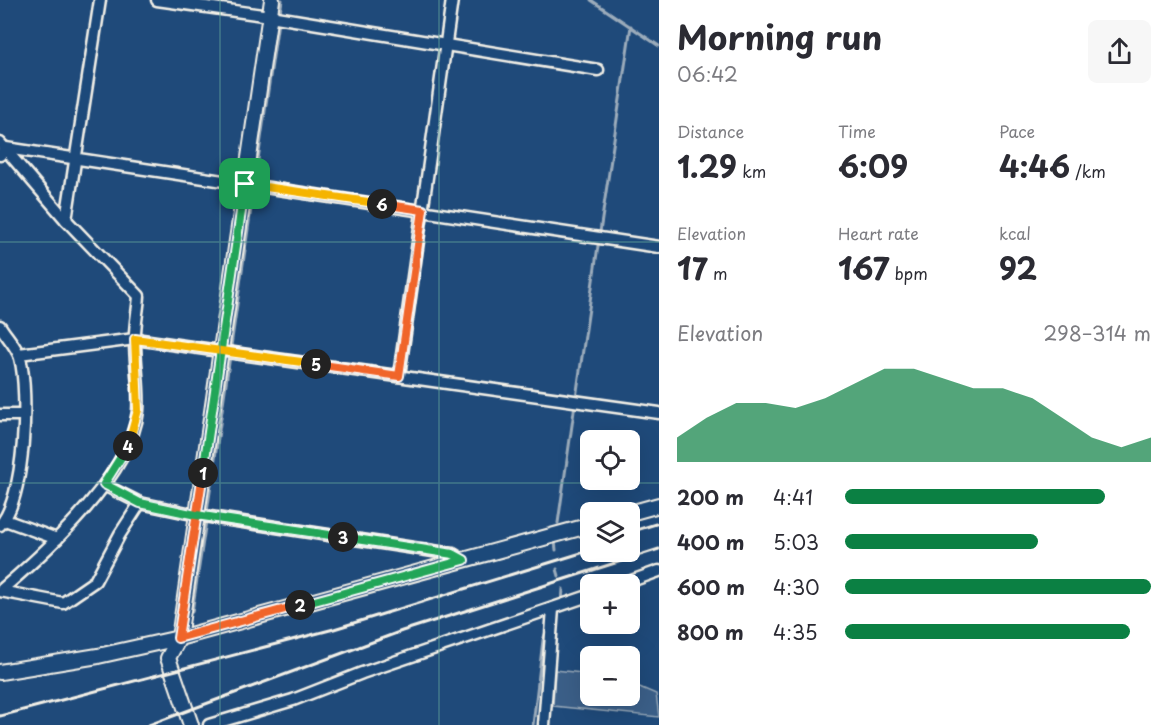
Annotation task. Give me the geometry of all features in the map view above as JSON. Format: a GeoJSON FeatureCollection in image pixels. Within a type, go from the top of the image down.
{"type":"FeatureCollection","features":[{"type":"Feature","properties":{"kind":"street"},"geometry":{"type":"LineString","coordinates":[[66,220],[100,0]]}},
{"type":"Feature","properties":{"kind":"street"},"geometry":{"type":"LineString","coordinates":[[157,0],[270,16],[598,70]]}},
{"type":"Feature","properties":{"kind":"street"},"geometry":{"type":"LineString","coordinates":[[168,658],[178,638],[272,0]]}},
{"type":"Feature","properties":{"kind":"street"},"geometry":{"type":"LineString","coordinates":[[399,376],[452,0]]}},
{"type":"Feature","properties":{"kind":"street"},"geometry":{"type":"LineString","coordinates":[[2,148],[659,247]]}},
{"type":"Feature","properties":{"kind":"street"},"geometry":{"type":"LineString","coordinates":[[0,591],[57,539],[104,484],[128,447],[138,410],[135,339],[140,296],[66,220],[2,148]]}},
{"type":"Feature","properties":{"kind":"street"},"geometry":{"type":"LineString","coordinates":[[0,326],[19,354],[24,377],[21,465],[11,507],[2,522],[57,539]]}},
{"type":"Feature","properties":{"kind":"street"},"geometry":{"type":"LineString","coordinates":[[19,354],[135,339],[222,349],[659,413]]}},
{"type":"Feature","properties":{"kind":"street"},"geometry":{"type":"LineString","coordinates":[[0,415],[24,415]]}},
{"type":"Feature","properties":{"kind":"street"},"geometry":{"type":"LineString","coordinates":[[104,484],[140,503],[196,515],[453,554],[464,560]]}},
{"type":"Feature","properties":{"kind":"street"},"geometry":{"type":"LineString","coordinates":[[0,591],[63,603],[96,581],[120,534],[140,503]]}},
{"type":"Feature","properties":{"kind":"street"},"geometry":{"type":"LineString","coordinates":[[640,510],[659,505]]}},
{"type":"Feature","properties":{"kind":"street"},"geometry":{"type":"LineString","coordinates":[[0,672],[98,656],[178,638],[580,528]]}},
{"type":"Feature","properties":{"kind":"street"},"geometry":{"type":"LineString","coordinates":[[640,578],[659,572]]}},
{"type":"Feature","properties":{"kind":"street"},"geometry":{"type":"LineString","coordinates":[[209,725],[293,700],[362,673],[580,599]]}},
{"type":"Feature","properties":{"kind":"street"},"geometry":{"type":"LineString","coordinates":[[543,725],[553,609]]}},
{"type":"Feature","properties":{"kind":"street"},"geometry":{"type":"LineString","coordinates":[[142,645],[168,658],[191,725]]}},
{"type":"Feature","properties":{"kind":"shaded area"},"geometry":{"type":"Polygon","coordinates":[[[555,670],[580,673],[580,706],[640,706],[640,687],[656,694],[659,717],[553,706],[555,670]]]}},
{"type":"Feature","properties":{"kind":"waterway"},"geometry":{"type":"LineString","coordinates":[[280,13],[282,0]]}},
{"type":"Feature","properties":{"kind":"waterway"},"geometry":{"type":"LineString","coordinates":[[591,0],[659,46]]}},
{"type":"Feature","properties":{"kind":"waterway"},"geometry":{"type":"LineString","coordinates":[[255,180],[278,22]]}},
{"type":"Feature","properties":{"kind":"waterway"},"geometry":{"type":"LineString","coordinates":[[600,232],[631,26]]}},
{"type":"Feature","properties":{"kind":"waterway"},"geometry":{"type":"LineString","coordinates":[[231,346],[254,188]]}},
{"type":"Feature","properties":{"kind":"waterway"},"geometry":{"type":"LineString","coordinates":[[576,398],[599,239]]}},
{"type":"Feature","properties":{"kind":"waterway"},"geometry":{"type":"LineString","coordinates":[[207,512],[230,356]]}},
{"type":"Feature","properties":{"kind":"waterway"},"geometry":{"type":"LineString","coordinates":[[558,523],[575,404]]}},
{"type":"Feature","properties":{"kind":"waterway"},"geometry":{"type":"LineString","coordinates":[[192,612],[206,521]]}},
{"type":"Feature","properties":{"kind":"waterway"},"geometry":{"type":"LineString","coordinates":[[555,541],[556,550]]}},
{"type":"Feature","properties":{"kind":"waterway"},"geometry":{"type":"LineString","coordinates":[[557,569],[559,576]]}},
{"type":"Feature","properties":{"kind":"waterway"},"geometry":{"type":"LineString","coordinates":[[562,601],[563,589]]}},
{"type":"Feature","properties":{"kind":"waterway"},"geometry":{"type":"LineString","coordinates":[[533,725],[543,640],[546,632]]}},
{"type":"Feature","properties":{"kind":"railway"},"geometry":{"type":"LineString","coordinates":[[640,529],[659,523]]}},
{"type":"Feature","properties":{"kind":"railway"},"geometry":{"type":"LineString","coordinates":[[149,725],[402,631],[659,549]]}},
{"type":"Feature","properties":{"kind":"railway"},"geometry":{"type":"LineString","coordinates":[[0,716],[334,629],[580,553]]}},
{"type":"Feature","properties":{"kind":"route"},"geometry":{"type":"LineString","coordinates":[[245,184],[222,349],[196,515],[178,638],[464,560],[453,554],[196,515],[140,503],[104,484],[128,447],[138,410],[135,339],[222,349],[399,376],[423,210],[245,184]]}}]}
